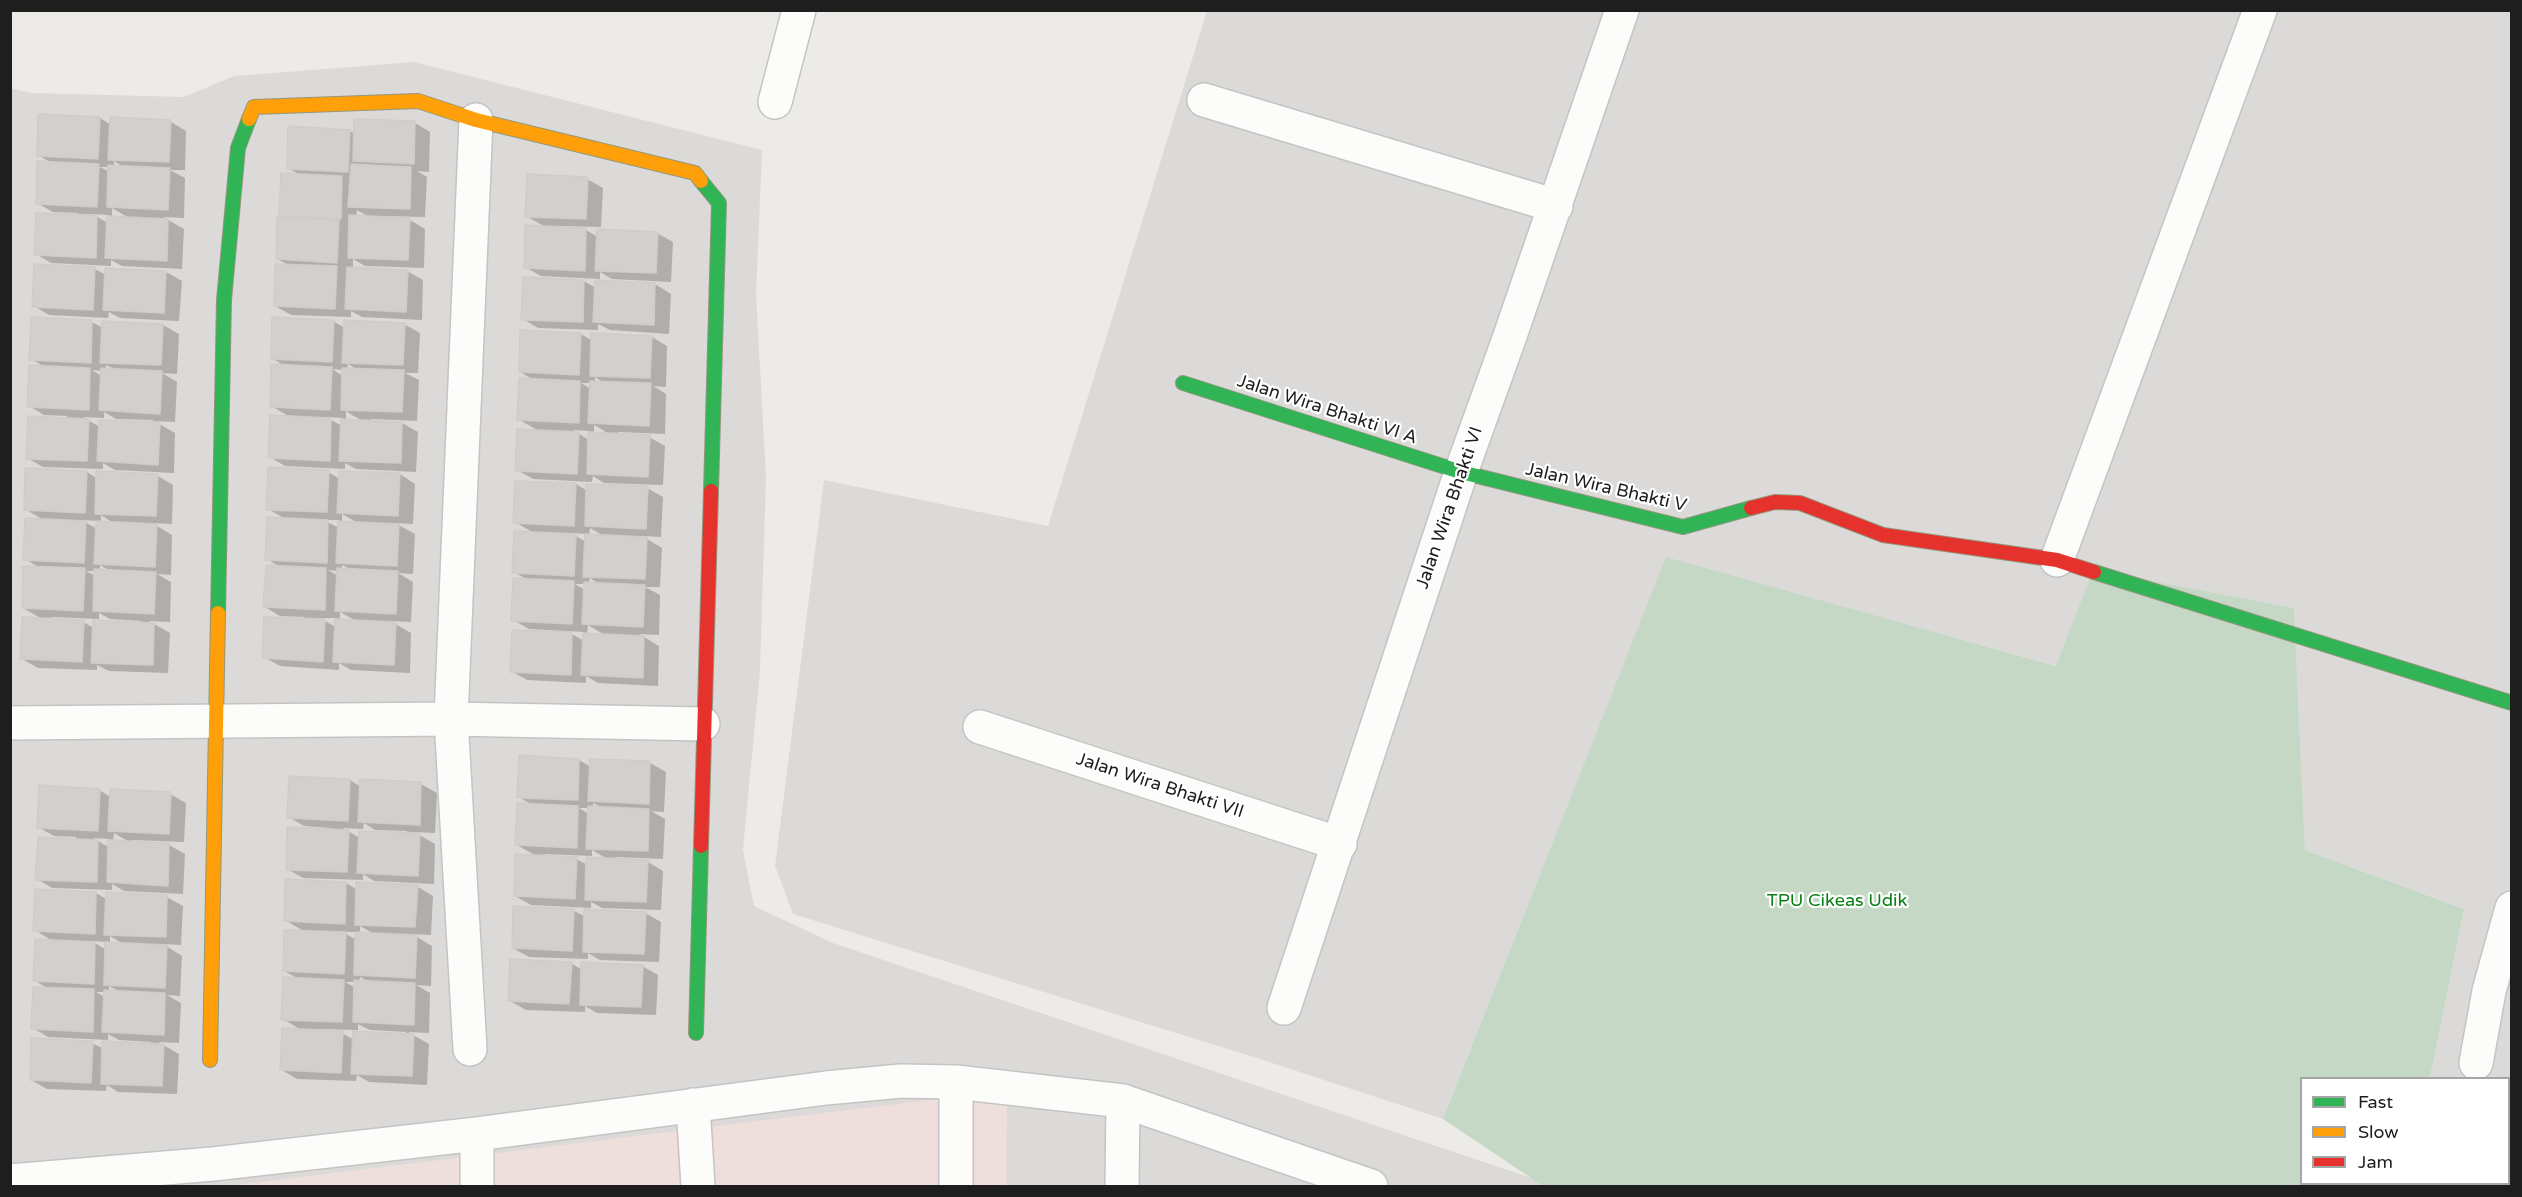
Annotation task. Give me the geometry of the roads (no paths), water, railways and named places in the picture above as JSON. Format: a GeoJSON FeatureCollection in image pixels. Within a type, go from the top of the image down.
{"type":"FeatureCollection","features":[{"type":"Feature","properties":{"kind":"street"},"geometry":{"type":"LineString","coordinates":[[775,102],[799,10]]}},
{"type":"Feature","properties":{"kind":"street","name":"Jalan Wira Bhakti VI"},"geometry":{"type":"LineString","coordinates":[[1284,1008],[1461,472],[1556,206],[1622,10]]}},
{"type":"Feature","properties":{"kind":"street"},"geometry":{"type":"LineString","coordinates":[[2057,560],[2260,10]]}},
{"type":"Feature","properties":{"kind":"street"},"geometry":{"type":"LineString","coordinates":[[1204,100],[1556,206]]}},
{"type":"Feature","properties":{"kind":"street"},"geometry":{"type":"LineString","coordinates":[[210,1060],[224,300],[238,148],[254,107],[418,101],[476,120],[695,173],[719,203],[696,1033]]}},
{"type":"Feature","properties":{"kind":"street"},"geometry":{"type":"LineString","coordinates":[[470,1049],[451,719],[476,120]]}},
{"type":"Feature","properties":{"kind":"street","name":"Jalan Wira Bhakti VI A"},"geometry":{"type":"LineString","coordinates":[[1183,383],[1461,472]]}},
{"type":"Feature","properties":{"kind":"street","name":"Jalan Wira Bhakti V"},"geometry":{"type":"LineString","coordinates":[[1461,472],[1683,527],[1775,502],[1800,503],[1883,535],[2057,560],[2511,703]]}},
{"type":"Feature","properties":{"kind":"street"},"geometry":{"type":"LineString","coordinates":[[10,723],[451,719],[703,724]]}},
{"type":"Feature","properties":{"kind":"street","name":"Jalan Wira Bhakti VII"},"geometry":{"type":"LineString","coordinates":[[980,727],[1340,844]]}},
{"type":"Feature","properties":{"kind":"street"},"geometry":{"type":"LineString","coordinates":[[2476,1063],[2489,991],[2511,908]]}},
{"type":"Feature","properties":{"kind":"street"},"geometry":{"type":"LineString","coordinates":[[10,1180],[214,1175],[477,1134],[826,1088],[901,1082],[956,1082],[1123,1101],[1352,1184]]}},
{"type":"Feature","properties":{"kind":"street"},"geometry":{"type":"LineString","coordinates":[[956,1082],[956,1186]]}},
{"type":"Feature","properties":{"kind":"street"},"geometry":{"type":"LineString","coordinates":[[1122,1186],[1123,1101]]}},
{"type":"Feature","properties":{"kind":"street"},"geometry":{"type":"LineString","coordinates":[[693,1106],[698,1186]]}},
{"type":"Feature","properties":{"kind":"street"},"geometry":{"type":"LineString","coordinates":[[477,1134],[477,1186]]}},
{"type":"Feature","properties":{"kind":"park label","name":"TPU Cikeas Udik"},"geometry":{"type":"Point","coordinates":[1837,901]}}]}
